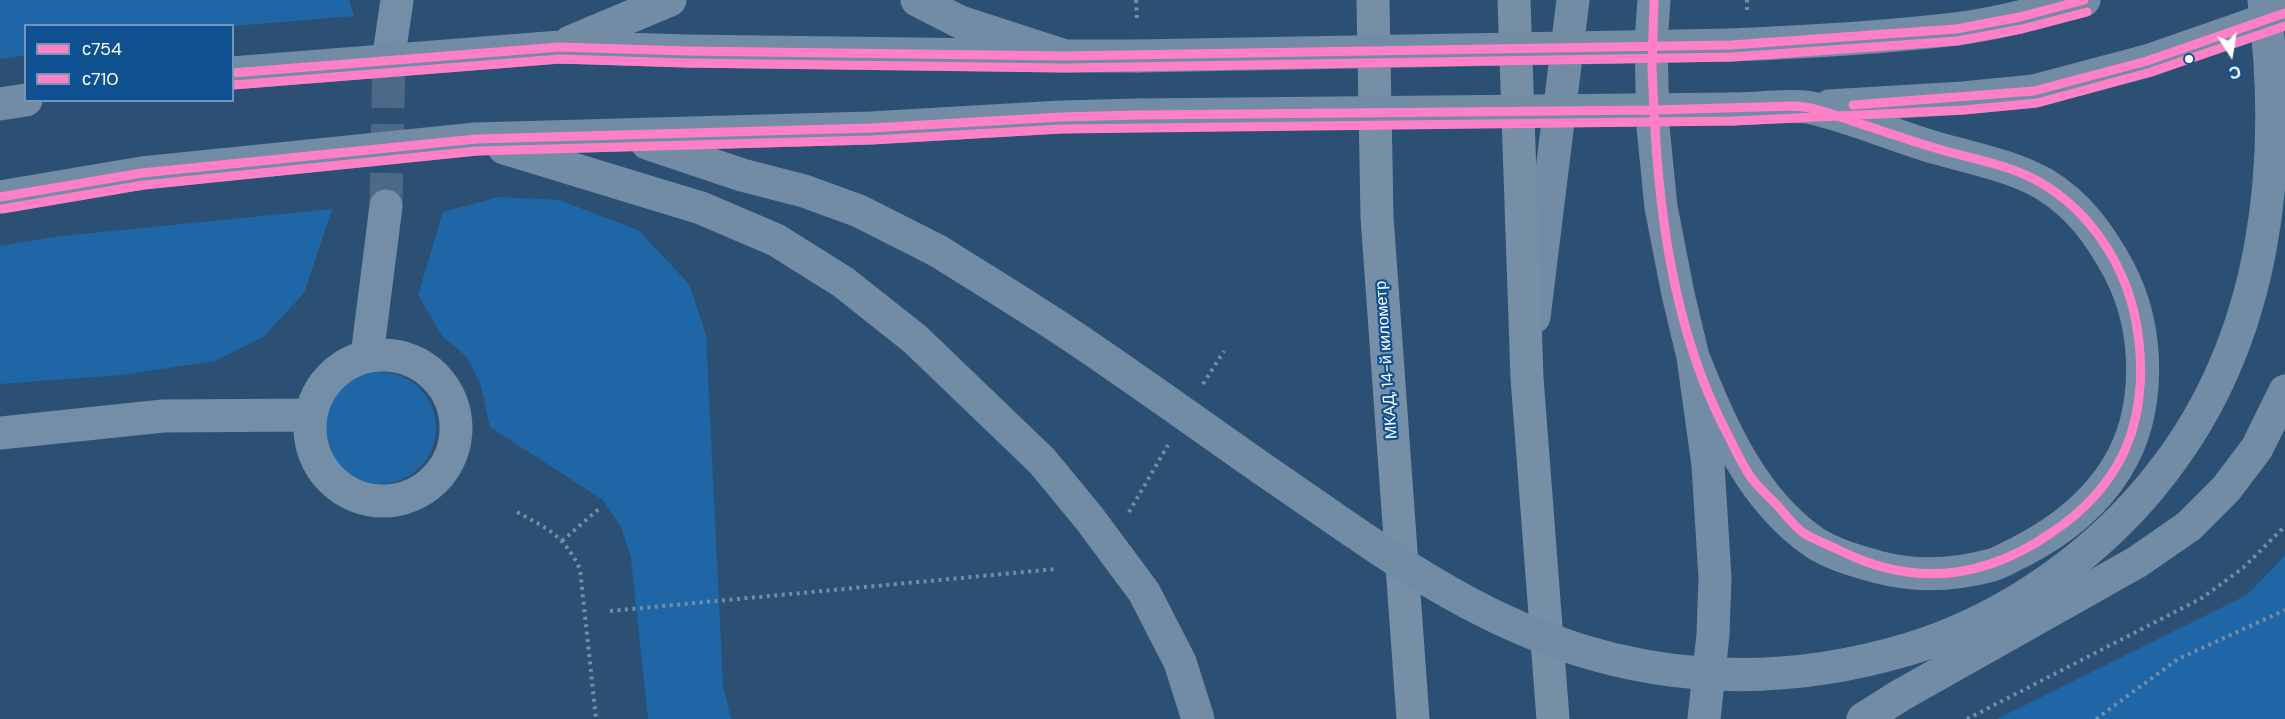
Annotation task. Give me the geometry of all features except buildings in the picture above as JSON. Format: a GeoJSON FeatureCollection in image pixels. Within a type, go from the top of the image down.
{"type":"FeatureCollection","features":[{"type":"Feature","properties":{"kind":"highway","name":"МКАД, 14-й километр"},"geometry":{"type":"LineString","coordinates":[[1372,0],[1377,217],[1413,719]]}},
{"type":"Feature","properties":{"kind":"highway"},"geometry":{"type":"LineString","coordinates":[[1514,0],[1527,378],[1553,719]]}},
{"type":"Feature","properties":{"kind":"main road"},"geometry":{"type":"LineString","coordinates":[[560,46],[670,0]]}},
{"type":"Feature","properties":{"kind":"main road"},"geometry":{"type":"LineString","coordinates":[[917,0],[960,22],[1065,56]]}},
{"type":"Feature","properties":{"kind":"main road"},"geometry":{"type":"LineString","coordinates":[[1527,378],[1573,0]]}},
{"type":"Feature","properties":{"kind":"main road"},"geometry":{"type":"LineString","coordinates":[[1654,0],[1651,43],[1653,127],[1661,207],[1693,357],[1708,465],[1715,578],[1713,635],[1704,719]]}},
{"type":"Feature","properties":{"kind":"main road"},"geometry":{"type":"LineString","coordinates":[[234,73],[560,46],[686,51],[1065,56],[1138,40],[1731,45],[1956,29],[2020,17],[2084,0]]}},
{"type":"Feature","properties":{"kind":"main road"},"geometry":{"type":"LineString","coordinates":[[625,135],[742,175],[804,191],[859,211],[938,251],[1074,337],[1405,565],[1486,612],[1537,636],[1591,655],[1646,668],[1702,675],[1759,675],[1815,671],[1871,660],[1925,644],[1977,622],[2027,594],[2073,562],[2116,525],[2155,483],[2189,438],[2218,390],[2242,338],[2261,285],[2273,230],[2280,174],[2282,118],[2277,62],[2264,0]]}},
{"type":"Feature","properties":{"kind":"main road"},"geometry":{"type":"LineString","coordinates":[[0,197],[142,173],[476,139],[872,128],[1061,117],[1733,109],[1963,98],[2034,91],[2147,61],[2285,13]]}},
{"type":"Feature","properties":{"kind":"main road"},"geometry":{"type":"LineString","coordinates":[[0,104],[24,100]]}},
{"type":"Feature","properties":{"kind":"main road"},"geometry":{"type":"LineString","coordinates":[[1693,357],[1720,423],[1748,473],[1777,509],[1816,543],[1852,560],[1901,573],[1952,573],[1995,564],[2045,539],[2054,532],[2089,504],[2116,469],[2136,425],[2138,413],[2143,378],[2138,325],[2127,285],[2105,244],[2081,212],[2043,184],[1995,164],[1939,149],[1809,107]]}},
{"type":"Feature","properties":{"kind":"main road"},"geometry":{"type":"LineString","coordinates":[[476,139],[701,208],[776,240],[843,282],[915,339],[1042,461],[1089,518],[1144,592],[1180,662],[1198,719]]}},
{"type":"Feature","properties":{"kind":"main road"},"geometry":{"type":"LineString","coordinates":[[1863,719],[1901,695],[2137,562],[2180,532],[2226,489],[2257,448],[2285,392]]}},
{"type":"Feature","properties":{"kind":"street"},"geometry":{"type":"LineString","coordinates":[[389,55],[397,0]]}},
{"type":"Feature","properties":{"kind":"street"},"geometry":{"type":"LineString","coordinates":[[367,356],[386,206]]}},
{"type":"Feature","properties":{"kind":"street"},"geometry":{"type":"LineString","coordinates":[[367,356],[397,356],[424,368],[445,390],[456,418],[454,448],[441,474],[419,492],[391,501],[363,499],[338,487],[320,467],[310,442],[310,415],[321,389],[340,368],[367,356]]}},
{"type":"Feature","properties":{"kind":"street"},"geometry":{"type":"LineString","coordinates":[[0,433],[163,416],[310,415]]}},
{"type":"Feature","properties":{"kind":"path"},"geometry":{"type":"LineString","coordinates":[[1136,0],[1138,40]]}},
{"type":"Feature","properties":{"kind":"path"},"geometry":{"type":"LineString","coordinates":[[1203,384],[1224,351]]}},
{"type":"Feature","properties":{"kind":"path"},"geometry":{"type":"LineString","coordinates":[[1129,512],[1169,443]]}},
{"type":"Feature","properties":{"kind":"path"},"geometry":{"type":"LineString","coordinates":[[562,541],[601,507]]}},
{"type":"Feature","properties":{"kind":"path"},"geometry":{"type":"LineString","coordinates":[[517,512],[555,533],[573,554],[580,569],[596,719]]}},
{"type":"Feature","properties":{"kind":"path"},"geometry":{"type":"LineString","coordinates":[[1967,719],[2202,598],[2243,568],[2285,526]]}},
{"type":"Feature","properties":{"kind":"path"},"geometry":{"type":"LineString","coordinates":[[610,611],[1056,569]]}},
{"type":"Feature","properties":{"kind":"path"},"geometry":{"type":"LineString","coordinates":[[2096,719],[2178,659],[2285,610]]}},
{"type":"Feature","properties":{"kind":"shaded area"},"geometry":{"type":"Polygon","coordinates":[[[0,0],[349,0],[354,16],[234,26],[234,24],[24,24],[24,55],[0,59],[0,0]]]}},
{"type":"Feature","properties":{"kind":"shaded area"},"geometry":{"type":"Polygon","coordinates":[[[499,197],[559,200],[638,230],[689,284],[706,335],[723,686],[731,719],[648,719],[631,558],[621,527],[603,500],[490,427],[481,386],[467,357],[443,337],[418,295],[443,212],[499,197]]]}},
{"type":"Feature","properties":{"kind":"shaded area"},"geometry":{"type":"Polygon","coordinates":[[[332,209],[304,293],[263,337],[215,361],[121,375],[0,384],[0,246],[62,236],[332,209]]]}},
{"type":"Feature","properties":{"kind":"shaded area"},"geometry":{"type":"Polygon","coordinates":[[[380,372],[401,377],[419,389],[431,407],[436,428],[431,449],[419,467],[401,479],[380,484],[359,479],[341,467],[329,449],[324,428],[329,407],[341,389],[359,377],[380,372]]]}},
{"type":"Feature","properties":{"kind":"shaded area"},"geometry":{"type":"Polygon","coordinates":[[[2285,556],[2285,719],[1997,719],[2247,595],[2285,556]]]}},
{"type":"Feature","properties":{"kind":"tunnel"},"geometry":{"type":"LineString","coordinates":[[386,206],[389,55]]}},
{"type":"Feature","properties":{"kind":"transit line","name":"с754"},"geometry":{"type":"LineString","coordinates":[[1654,0],[1652,69],[1654,110]]}},
{"type":"Feature","properties":{"kind":"transit line","name":"с754"},"geometry":{"type":"LineString","coordinates":[[234,73],[560,47],[1065,56],[1731,45],[1956,29],[2020,17],[2084,0]]}},
{"type":"Feature","properties":{"kind":"transit line","name":"с710"},"geometry":{"type":"LineString","coordinates":[[234,85],[560,59],[1065,68],[1732,57],[1957,41],[2022,29],[2087,12]]}},
{"type":"Feature","properties":{"kind":"transit line","name":"с754"},"geometry":{"type":"LineString","coordinates":[[1853,105],[2034,91],[2147,61],[2285,13]]}},
{"type":"Feature","properties":{"kind":"transit line","name":"с710"},"geometry":{"type":"LineString","coordinates":[[2,209],[144,185],[477,151],[871,140],[1061,129],[1733,121],[1964,110],[2037,103],[2151,72],[2285,26]]}},
{"type":"Feature","properties":{"kind":"transit line","name":"с754"},"geometry":{"type":"LineString","coordinates":[[1794,106],[1825,112],[2030,177],[2067,201],[2083,216],[2109,251],[2128,291],[2137,329],[2141,364],[2136,417],[2119,463],[2094,497],[2063,525],[2025,549],[1999,561],[1973,569],[1947,573],[1893,570],[1866,562],[1801,531],[1749,475],[1740,459],[1711,399],[1683,319],[1660,194],[1654,110],[1794,106]]}},
{"type":"Feature","properties":{"kind":"transit line","name":"с754"},"geometry":{"type":"LineString","coordinates":[[0,197],[142,173],[476,139],[871,128],[1139,115],[1654,110]]}}]}
